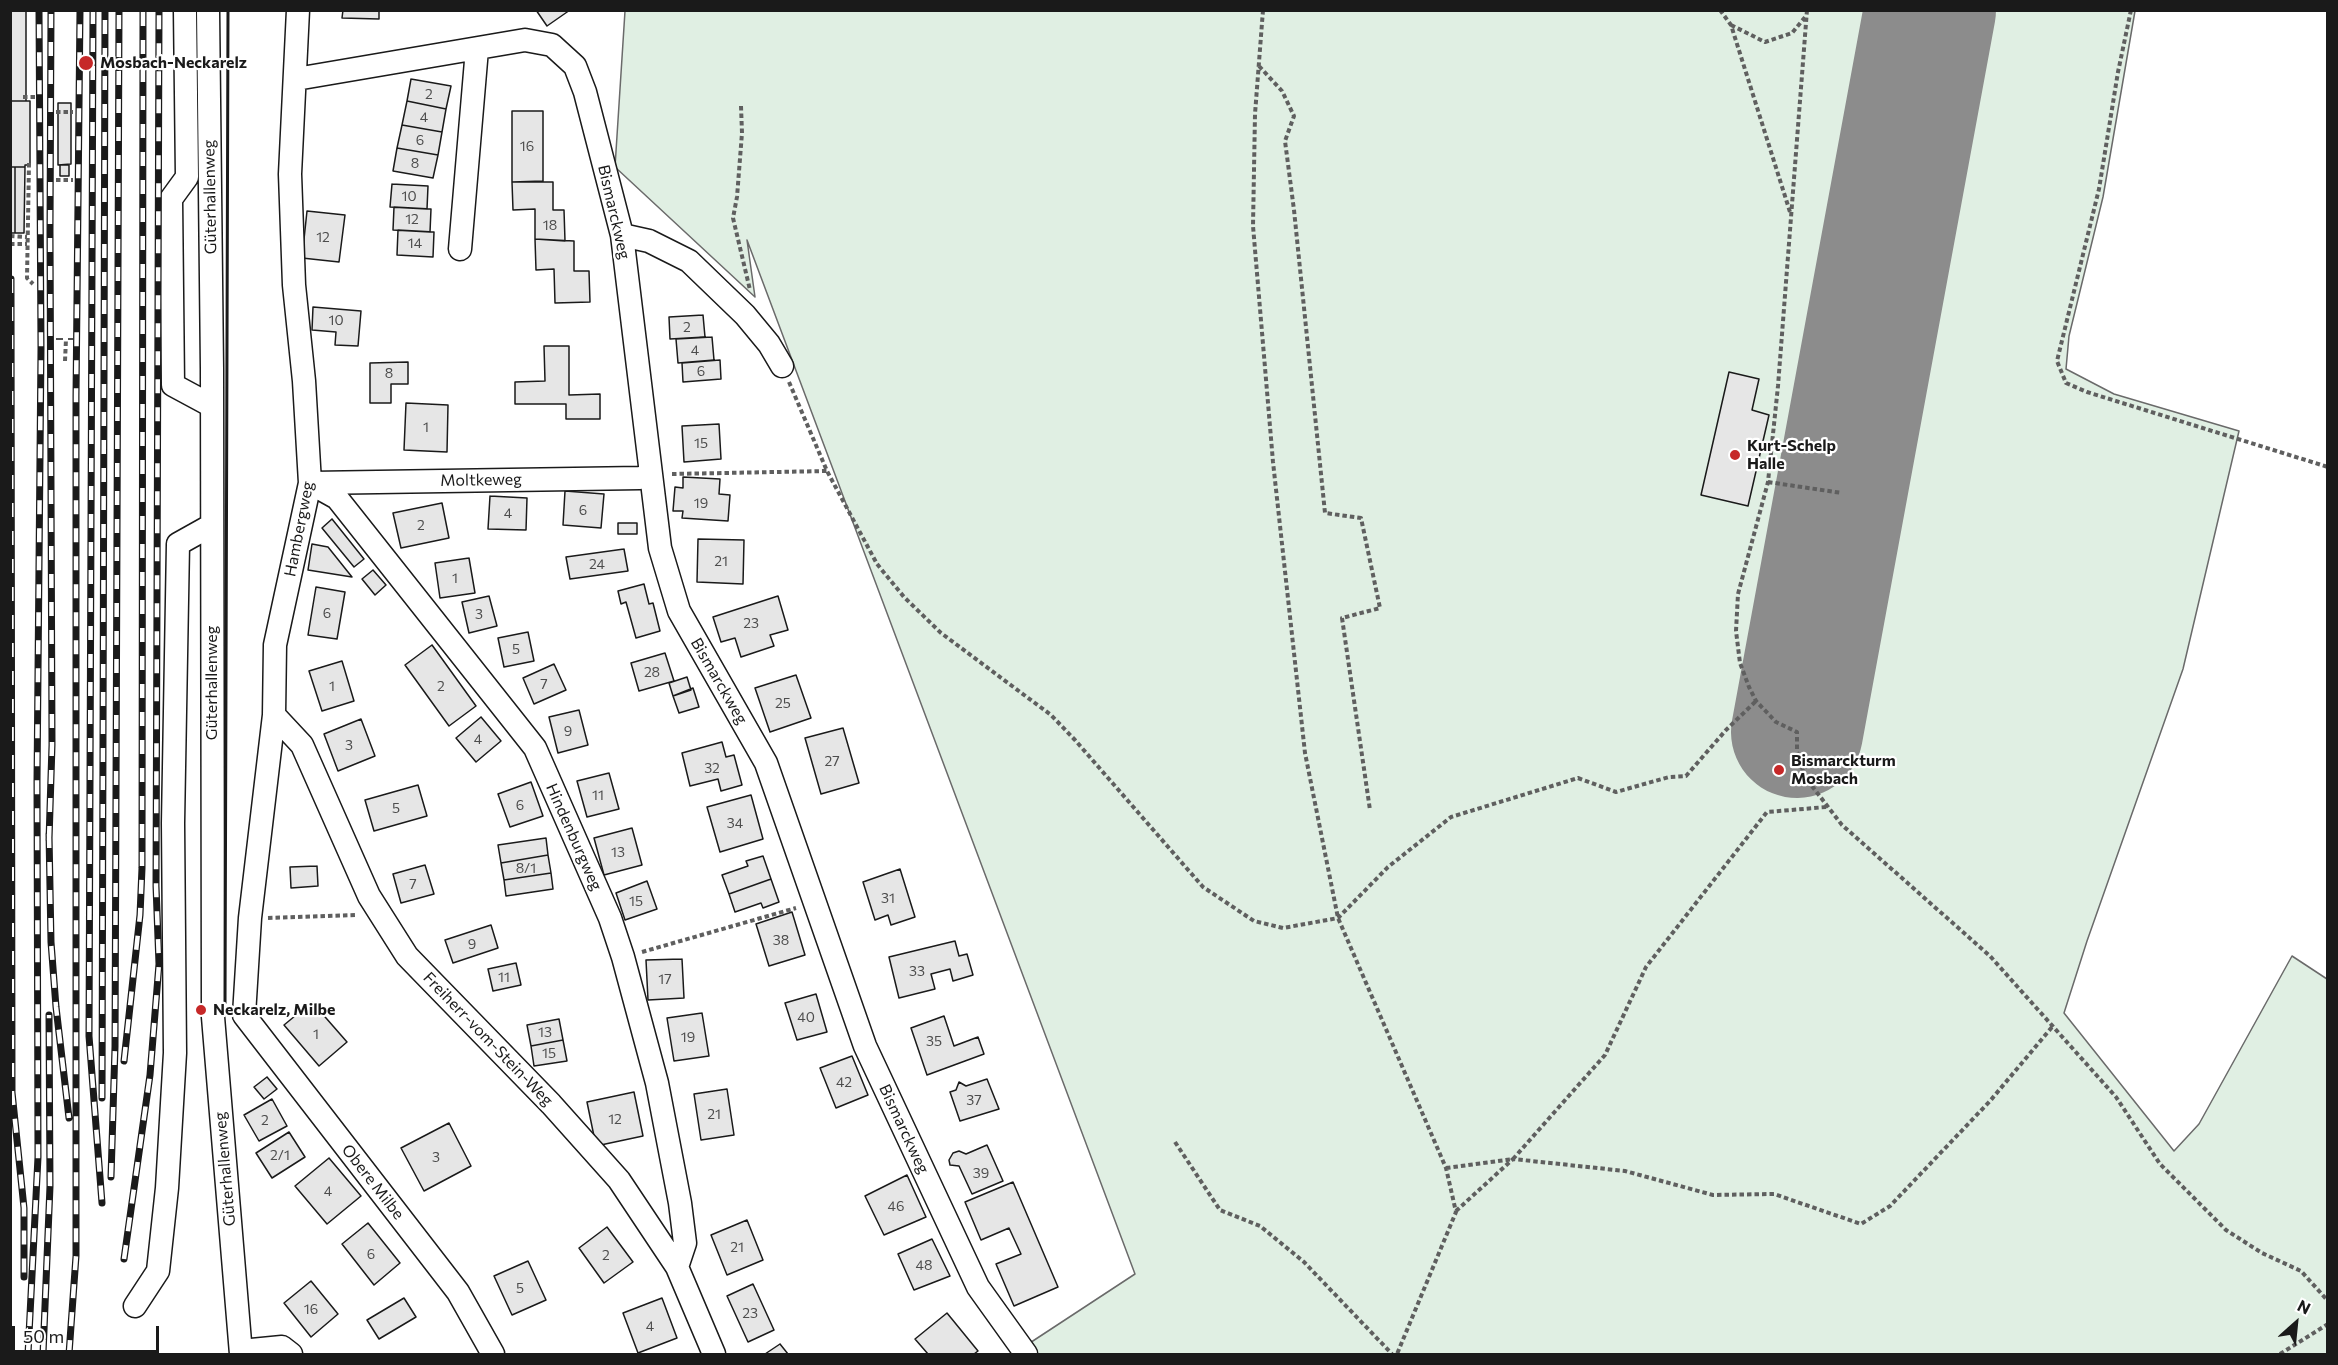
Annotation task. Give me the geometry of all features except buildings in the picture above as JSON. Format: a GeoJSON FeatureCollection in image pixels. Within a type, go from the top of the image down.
{"type":"FeatureCollection","features":[{"type":"Feature","properties":{"kind":"street"},"geometry":{"type":"LineString","coordinates":[[185,10],[187,177],[171,200],[173,385],[212,406]]}},
{"type":"Feature","properties":{"kind":"street","name":"Güterhallenweg"},"geometry":{"type":"LineString","coordinates":[[208,10],[214,1025],[241,1353]]}},
{"type":"Feature","properties":{"kind":"street","name":"Hambergweg"},"geometry":{"type":"LineString","coordinates":[[244,1015],[249,918],[274,716],[275,645],[310,483],[304,381],[294,285],[290,174],[298,10]]}},
{"type":"Feature","properties":{"kind":"street","name":"Bismarckweg"},"geometry":{"type":"LineString","coordinates":[[296,79],[525,40],[552,45],[575,66],[585,92],[622,235],[660,548],[679,611],[766,763],[865,1046],[879,1077],[978,1287],[1026,1354]]}},
{"type":"Feature","properties":{"kind":"street"},"geometry":{"type":"LineString","coordinates":[[460,249],[477,49]]}},
{"type":"Feature","properties":{"kind":"street"},"geometry":{"type":"LineString","coordinates":[[622,235],[649,241],[689,261],[745,315],[769,344],[782,366]]}},
{"type":"Feature","properties":{"kind":"street","name":"Moltkeweg"},"geometry":{"type":"LineString","coordinates":[[310,483],[640,478],[651,475]]}},
{"type":"Feature","properties":{"kind":"street","name":"Hindenburgweg"},"geometry":{"type":"LineString","coordinates":[[310,483],[337,498],[535,748],[610,918],[624,957],[657,1083],[680,1203],[685,1243],[677,1267]]}},
{"type":"Feature","properties":{"kind":"street"},"geometry":{"type":"LineString","coordinates":[[135,1306],[158,1271],[167,1188],[175,1033],[173,823],[178,544],[212,525]]}},
{"type":"Feature","properties":{"kind":"street","name":"Freiherr-vom-Stein-Weg"},"geometry":{"type":"LineString","coordinates":[[274,716],[302,745],[369,896],[407,956],[551,1104],[619,1180],[677,1267],[714,1354]]}},
{"type":"Feature","properties":{"kind":"street"},"geometry":{"type":"LineString","coordinates":[[173,823],[212,822]]}},
{"type":"Feature","properties":{"kind":"street"},"geometry":{"type":"LineString","coordinates":[[175,1033],[214,1025],[244,1015]]}},
{"type":"Feature","properties":{"kind":"street","name":"Obere Milbe"},"geometry":{"type":"LineString","coordinates":[[244,1015],[459,1292],[493,1354]]}},
{"type":"Feature","properties":{"kind":"street"},"geometry":{"type":"LineString","coordinates":[[241,1353],[282,1347],[291,1354]]}},
{"type":"Feature","properties":{"kind":"path"},"geometry":{"type":"LineString","coordinates":[[1263,10],[1253,226],[1273,462],[1305,753],[1338,918],[1446,1167],[1455,1212]]}},
{"type":"Feature","properties":{"kind":"path"},"geometry":{"type":"LineString","coordinates":[[1720,10],[1731,25],[1790,213]]}},
{"type":"Feature","properties":{"kind":"path"},"geometry":{"type":"LineString","coordinates":[[2131,10],[2118,72],[2099,189],[2057,361],[2066,383],[2087,392],[2328,467]]}},
{"type":"Feature","properties":{"kind":"path"},"geometry":{"type":"LineString","coordinates":[[1731,25],[1765,42],[1792,33],[1807,13]]}},
{"type":"Feature","properties":{"kind":"path"},"geometry":{"type":"LineString","coordinates":[[1807,13],[1778,386],[1768,482],[1738,594],[1736,631],[1740,663],[1756,701],[1776,722],[1797,732],[1797,752],[1805,777],[1842,825],[1990,956],[2116,1097],[2160,1164],[2226,1230],[2262,1253],[2301,1271],[2328,1301]]}},
{"type":"Feature","properties":{"kind":"path"},"geometry":{"type":"LineString","coordinates":[[1259,66],[1282,91],[1294,116],[1285,141],[1325,513],[1361,518],[1380,608],[1342,618],[1370,810]]}},
{"type":"Feature","properties":{"kind":"path"},"geometry":{"type":"LineString","coordinates":[[23,97],[35,97]]}},
{"type":"Feature","properties":{"kind":"path"},"geometry":{"type":"LineString","coordinates":[[741,106],[737,197],[733,218],[752,298]]}},
{"type":"Feature","properties":{"kind":"path"},"geometry":{"type":"LineString","coordinates":[[56,112],[73,112]]}},
{"type":"Feature","properties":{"kind":"path"},"geometry":{"type":"LineString","coordinates":[[28,163],[27,278],[33,284]]}},
{"type":"Feature","properties":{"kind":"path"},"geometry":{"type":"LineString","coordinates":[[56,180],[65,178],[73,180]]}},
{"type":"Feature","properties":{"kind":"path"},"geometry":{"type":"LineString","coordinates":[[10,236],[27,237]]}},
{"type":"Feature","properties":{"kind":"path"},"geometry":{"type":"LineString","coordinates":[[10,244],[27,244]]}},
{"type":"Feature","properties":{"kind":"path"},"geometry":{"type":"LineString","coordinates":[[65,361],[66,339]]}},
{"type":"Feature","properties":{"kind":"path"},"geometry":{"type":"LineString","coordinates":[[782,366],[827,471],[877,564],[904,597],[941,633],[1051,716],[1075,740],[1203,888],[1254,921],[1283,928],[1338,918],[1388,867],[1451,817],[1578,778],[1616,792],[1669,777],[1686,776],[1726,730],[1756,701]]}},
{"type":"Feature","properties":{"kind":"path"},"geometry":{"type":"LineString","coordinates":[[651,475],[827,471]]}},
{"type":"Feature","properties":{"kind":"path"},"geometry":{"type":"LineString","coordinates":[[1768,482],[1842,493]]}},
{"type":"Feature","properties":{"kind":"path"},"geometry":{"type":"LineString","coordinates":[[1397,1354],[1455,1212],[1513,1159],[1605,1055],[1646,967],[1767,812],[1827,807]]}},
{"type":"Feature","properties":{"kind":"path"},"geometry":{"type":"LineString","coordinates":[[624,957],[815,903]]}},
{"type":"Feature","properties":{"kind":"path"},"geometry":{"type":"LineString","coordinates":[[249,918],[380,915]]}},
{"type":"Feature","properties":{"kind":"path"},"geometry":{"type":"LineString","coordinates":[[1446,1167],[1513,1159],[1625,1171],[1713,1195],[1774,1194],[1861,1224],[1890,1206],[1990,1101],[2052,1027]]}},
{"type":"Feature","properties":{"kind":"path"},"geometry":{"type":"LineString","coordinates":[[1175,1142],[1220,1210],[1260,1226],[1304,1262],[1392,1354]]}},
{"type":"Feature","properties":{"kind":"path"},"geometry":{"type":"LineString","coordinates":[[2280,1354],[2328,1324]]}},
{"type":"Feature","properties":{"kind":"green space"},"geometry":{"type":"Polygon","coordinates":[[[625,11],[2135,11],[2103,197],[2069,336],[2066,369],[2114,394],[2239,431],[2183,669],[2087,941],[2064,1013],[2174,1151],[2199,1124],[2292,956],[2327,979],[2327,1354],[1013,1354],[1135,1274],[747,240],[755,297],[615,167],[625,11]]]}},
{"type":"Feature","properties":{"kind":"runway"},"geometry":{"type":"LineString","coordinates":[[1797,732],[1930,10]]}},
{"type":"Feature","properties":{"kind":"railway"},"geometry":{"type":"LineString","coordinates":[[28,1354],[38,1157],[37,781],[41,348],[39,10]]}},
{"type":"Feature","properties":{"kind":"railway"},"geometry":{"type":"LineString","coordinates":[[49,840],[52,745],[51,10]]}},
{"type":"Feature","properties":{"kind":"railway"},"geometry":{"type":"LineString","coordinates":[[69,1354],[76,1256],[76,396],[80,10]]}},
{"type":"Feature","properties":{"kind":"railway"},"geometry":{"type":"LineString","coordinates":[[93,10],[89,1036],[102,1203]]}},
{"type":"Feature","properties":{"kind":"railway"},"geometry":{"type":"LineString","coordinates":[[102,1098],[105,10]]}},
{"type":"Feature","properties":{"kind":"railway"},"geometry":{"type":"LineString","coordinates":[[111,1177],[115,1047],[119,10]]}},
{"type":"Feature","properties":{"kind":"railway"},"geometry":{"type":"LineString","coordinates":[[124,1061],[140,915],[142,868],[143,10]]}},
{"type":"Feature","properties":{"kind":"railway"},"geometry":{"type":"LineString","coordinates":[[124,1259],[150,1075],[159,964],[156,886],[159,10]]}},
{"type":"Feature","properties":{"kind":"railway"},"geometry":{"type":"LineString","coordinates":[[11,279],[12,1092],[24,1208],[24,1277]]}},
{"type":"Feature","properties":{"kind":"railway"},"geometry":{"type":"LineString","coordinates":[[49,834],[51,942],[69,1118]]}},
{"type":"Feature","properties":{"kind":"railway"},"geometry":{"type":"LineString","coordinates":[[43,1354],[50,1186],[49,1015]]}},
{"type":"Feature","properties":{"kind":"fence"},"geometry":{"type":"LineString","coordinates":[[56,339],[63,339]]}},
{"type":"Feature","properties":{"kind":"fence"},"geometry":{"type":"LineString","coordinates":[[68,339],[73,339]]}},
{"type":"Feature","properties":{"kind":"wall"},"geometry":{"type":"LineString","coordinates":[[225,1003],[228,10]]}},
{"type":"Feature","properties":{"kind":"place","name":"Mosbach-Neckarelz"},"geometry":{"type":"Point","coordinates":[86,63]}},
{"type":"Feature","properties":{"kind":"place","name":"Kurt-Schelp Halle"},"geometry":{"type":"Point","coordinates":[1735,455]}},
{"type":"Feature","properties":{"kind":"place","name":"Bismarckturm Mosbach"},"geometry":{"type":"Point","coordinates":[1779,770]}},
{"type":"Feature","properties":{"kind":"place","name":"Neckarelz, Milbe"},"geometry":{"type":"Point","coordinates":[201,1010]}}]}
